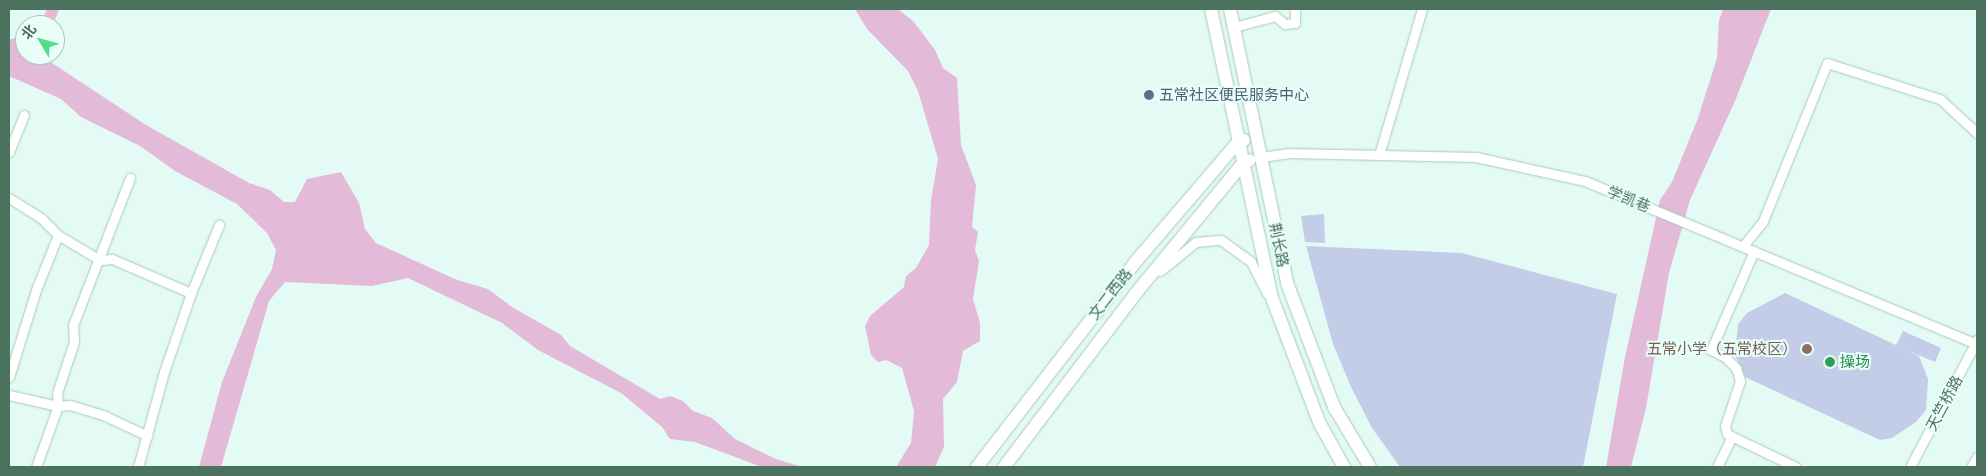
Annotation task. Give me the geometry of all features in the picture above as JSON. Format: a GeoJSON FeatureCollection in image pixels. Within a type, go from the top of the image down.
{"type":"FeatureCollection","features":[{"type":"Feature","properties":{"kind":"main road","name":"荆长路"},"geometry":{"type":"LineString","coordinates":[[1211,9],[1275,308],[1319,422],[1344,467]]}},
{"type":"Feature","properties":{"kind":"main road","name":"荆长路"},"geometry":{"type":"LineString","coordinates":[[1230,9],[1287,283],[1299,321],[1334,407],[1370,467]]}},
{"type":"Feature","properties":{"kind":"main road"},"geometry":{"type":"LineString","coordinates":[[1239,141],[1257,137]]}},
{"type":"Feature","properties":{"kind":"main road","name":"文二西路"},"geometry":{"type":"LineString","coordinates":[[978,467],[1137,260],[1239,141]]}},
{"type":"Feature","properties":{"kind":"main road"},"geometry":{"type":"LineString","coordinates":[[1244,162],[1261,157]]}},
{"type":"Feature","properties":{"kind":"main road","name":"文二西路"},"geometry":{"type":"LineString","coordinates":[[1004,467],[1136,293],[1244,162]]}},
{"type":"Feature","properties":{"kind":"street"},"geometry":{"type":"LineString","coordinates":[[1234,27],[1276,16],[1285,24],[1296,23],[1295,9]]}},
{"type":"Feature","properties":{"kind":"street"},"geometry":{"type":"LineString","coordinates":[[1379,155],[1422,9]]}},
{"type":"Feature","properties":{"kind":"street"},"geometry":{"type":"LineString","coordinates":[[1744,246],[1763,221],[1827,63],[1940,99],[1977,133]]}},
{"type":"Feature","properties":{"kind":"street"},"geometry":{"type":"LineString","coordinates":[[9,152],[24,115]]}},
{"type":"Feature","properties":{"kind":"street","name":"学凯巷"},"geometry":{"type":"LineString","coordinates":[[1261,157],[1288,153],[1476,157],[1585,181],[1977,342]]}},
{"type":"Feature","properties":{"kind":"street"},"geometry":{"type":"LineString","coordinates":[[36,467],[58,406],[57,393],[74,342],[73,325],[100,260],[130,178]]}},
{"type":"Feature","properties":{"kind":"street"},"geometry":{"type":"LineString","coordinates":[[10,201],[41,218],[58,235],[100,260],[112,258],[191,293]]}},
{"type":"Feature","properties":{"kind":"street"},"geometry":{"type":"LineString","coordinates":[[138,467],[164,372],[191,293],[219,225]]}},
{"type":"Feature","properties":{"kind":"street"},"geometry":{"type":"LineString","coordinates":[[9,377],[36,290],[58,235]]}},
{"type":"Feature","properties":{"kind":"street"},"geometry":{"type":"LineString","coordinates":[[1136,293],[1196,242],[1221,240],[1236,247],[1251,262],[1275,308]]}},
{"type":"Feature","properties":{"kind":"street"},"geometry":{"type":"LineString","coordinates":[[1754,251],[1711,350],[1725,357],[1736,368],[1740,381],[1725,426],[1727,434],[1796,467]]}},
{"type":"Feature","properties":{"kind":"street","name":"天竺桥路"},"geometry":{"type":"LineString","coordinates":[[1910,467],[1977,342]]}},
{"type":"Feature","properties":{"kind":"street"},"geometry":{"type":"LineString","coordinates":[[9,395],[58,406],[70,405],[105,416],[148,436]]}},
{"type":"Feature","properties":{"kind":"street"},"geometry":{"type":"LineString","coordinates":[[1717,467],[1732,436]]}},
{"type":"Feature","properties":{"kind":"street"},"geometry":{"type":"LineString","coordinates":[[1971,467],[1977,457]]}},
{"type":"Feature","properties":{"kind":"shaded area"},"geometry":{"type":"Polygon","coordinates":[[[47,9],[59,9],[57,15],[44,15],[47,9]]]}},
{"type":"Feature","properties":{"kind":"shaded area"},"geometry":{"type":"Polygon","coordinates":[[[855,9],[898,9],[914,22],[935,50],[943,68],[957,78],[961,145],[976,185],[972,227],[978,232],[975,250],[979,261],[973,299],[980,323],[980,341],[963,351],[957,382],[943,399],[944,447],[935,467],[896,467],[911,443],[914,411],[902,368],[886,360],[878,362],[871,355],[865,326],[870,316],[904,287],[906,276],[916,268],[929,245],[931,200],[938,159],[918,91],[908,71],[867,29],[855,9]]]}},
{"type":"Feature","properties":{"kind":"shaded area"},"geometry":{"type":"Polygon","coordinates":[[[1723,9],[1771,9],[1735,101],[1690,200],[1669,273],[1646,408],[1631,467],[1606,467],[1625,357],[1660,200],[1672,182],[1698,118],[1717,58],[1719,20],[1723,9]]]}},
{"type":"Feature","properties":{"kind":"shaded area"},"geometry":{"type":"Polygon","coordinates":[[[15,38],[15,65],[55,65],[146,125],[249,183],[270,190],[284,202],[295,202],[307,179],[341,172],[359,203],[365,229],[376,243],[457,280],[488,289],[512,307],[561,335],[570,346],[660,399],[670,396],[683,401],[693,411],[712,418],[735,439],[776,459],[802,467],[762,467],[695,442],[670,439],[662,427],[621,393],[538,350],[502,323],[408,278],[372,286],[285,282],[269,301],[221,467],[199,467],[222,382],[256,297],[272,269],[276,250],[267,233],[237,204],[175,171],[140,146],[81,117],[61,99],[9,76],[9,40],[15,38]]]}},
{"type":"Feature","properties":{"kind":"shaded area"},"geometry":{"type":"Polygon","coordinates":[[[1324,214],[1325,243],[1305,242],[1301,216],[1324,214]]]}},
{"type":"Feature","properties":{"kind":"shaded area"},"geometry":{"type":"Polygon","coordinates":[[[1306,246],[1462,253],[1617,294],[1583,467],[1400,467],[1372,428],[1351,387],[1333,344],[1306,246]]]}},
{"type":"Feature","properties":{"kind":"shaded area","name":"操场"},"geometry":{"type":"Polygon","coordinates":[[[1785,293],[1896,345],[1903,331],[1941,348],[1935,362],[1904,349],[1919,356],[1928,379],[1926,410],[1916,422],[1892,438],[1880,440],[1745,377],[1735,355],[1738,324],[1747,313],[1785,293]]]}},
{"type":"Feature","properties":{"kind":"place","name":"五常社区便民服务中心"},"geometry":{"type":"Point","coordinates":[1149,95]}},
{"type":"Feature","properties":{"kind":"place","name":"五常小学（五常校区）"},"geometry":{"type":"Point","coordinates":[1807,349]}},
{"type":"Feature","properties":{"kind":"place","name":"操场"},"geometry":{"type":"Point","coordinates":[1830,362]}}]}
